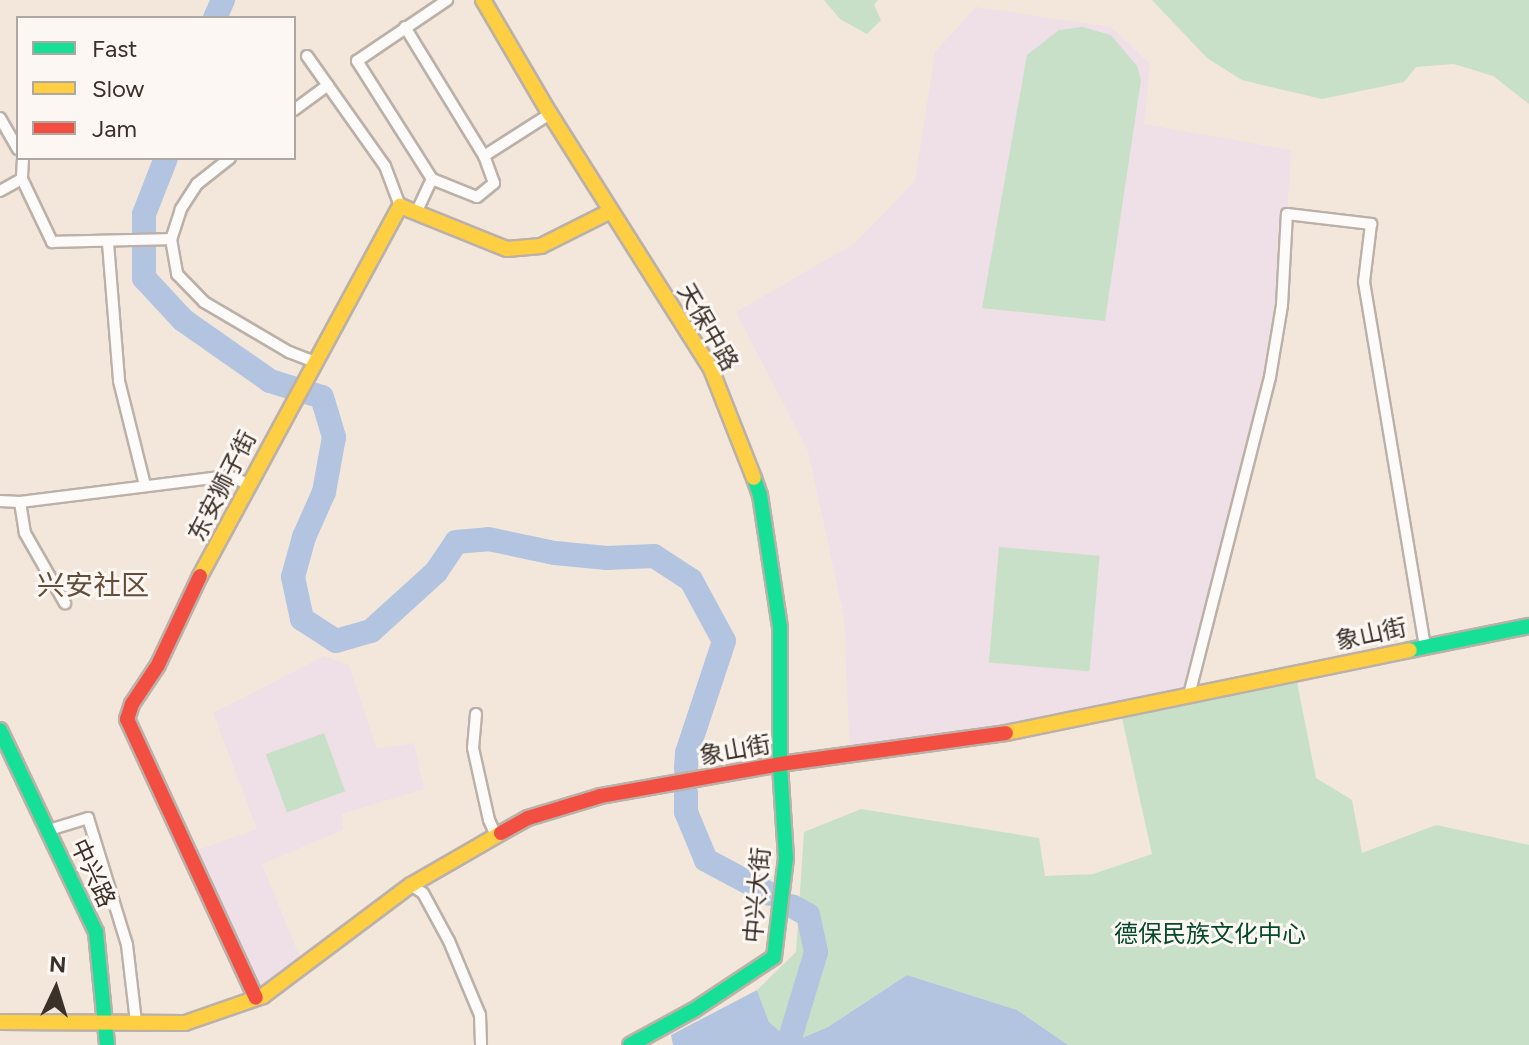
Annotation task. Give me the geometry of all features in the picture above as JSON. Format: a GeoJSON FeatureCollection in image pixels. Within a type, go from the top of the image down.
{"type":"FeatureCollection","features":[{"type":"Feature","properties":{"kind":"main road","name":"天保中路"},"geometry":{"type":"LineString","coordinates":[[483,0],[550,114],[711,369],[760,495],[780,627],[780,764]]}},
{"type":"Feature","properties":{"kind":"main road"},"geometry":{"type":"LineString","coordinates":[[400,206],[507,249],[541,246],[611,211]]}},
{"type":"Feature","properties":{"kind":"main road","name":"东安狮子街"},"geometry":{"type":"LineString","coordinates":[[256,998],[127,719],[312,361],[400,206]]}},
{"type":"Feature","properties":{"kind":"main road","name":"象山街"},"geometry":{"type":"LineString","coordinates":[[0,1022],[185,1023],[256,998],[411,885],[528,818],[601,796],[780,764],[1010,732],[1529,626]]}},
{"type":"Feature","properties":{"kind":"main road","name":"中兴路"},"geometry":{"type":"LineString","coordinates":[[0,730],[96,932],[107,1045]]}},
{"type":"Feature","properties":{"kind":"main road","name":"中兴大街"},"geometry":{"type":"LineString","coordinates":[[630,1045],[646,1041],[774,957],[786,858],[780,764]]}},
{"type":"Feature","properties":{"kind":"street"},"geometry":{"type":"LineString","coordinates":[[405,27],[484,156],[494,183],[477,197],[432,179],[357,61],[405,27],[447,0]]}},
{"type":"Feature","properties":{"kind":"street"},"geometry":{"type":"LineString","coordinates":[[307,56],[385,166],[400,206]]}},
{"type":"Feature","properties":{"kind":"street"},"geometry":{"type":"LineString","coordinates":[[296,109],[328,85]]}},
{"type":"Feature","properties":{"kind":"street"},"geometry":{"type":"LineString","coordinates":[[484,156],[550,114]]}},
{"type":"Feature","properties":{"kind":"street"},"geometry":{"type":"LineString","coordinates":[[0,118],[16,146]]}},
{"type":"Feature","properties":{"kind":"street"},"geometry":{"type":"LineString","coordinates":[[23,160],[22,179],[52,242],[108,243],[171,239]]}},
{"type":"Feature","properties":{"kind":"street"},"geometry":{"type":"LineString","coordinates":[[227,160],[197,184],[181,209],[171,239],[177,274],[204,302],[289,352],[312,361]]}},
{"type":"Feature","properties":{"kind":"street"},"geometry":{"type":"LineString","coordinates":[[0,191],[22,179]]}},
{"type":"Feature","properties":{"kind":"street"},"geometry":{"type":"LineString","coordinates":[[416,213],[432,179]]}},
{"type":"Feature","properties":{"kind":"street"},"geometry":{"type":"LineString","coordinates":[[1189,695],[1270,377],[1282,305],[1287,214],[1371,224],[1364,282],[1425,645]]}},
{"type":"Feature","properties":{"kind":"street"},"geometry":{"type":"LineString","coordinates":[[108,243],[119,381],[145,485]]}},
{"type":"Feature","properties":{"kind":"street"},"geometry":{"type":"LineString","coordinates":[[0,501],[20,502],[228,476],[249,484]]}},
{"type":"Feature","properties":{"kind":"street"},"geometry":{"type":"LineString","coordinates":[[20,502],[25,533],[65,603]]}},
{"type":"Feature","properties":{"kind":"street"},"geometry":{"type":"LineString","coordinates":[[476,714],[473,748],[496,836]]}},
{"type":"Feature","properties":{"kind":"street"},"geometry":{"type":"LineString","coordinates":[[49,830],[88,818],[127,945],[136,1022]]}},
{"type":"Feature","properties":{"kind":"street"},"geometry":{"type":"LineString","coordinates":[[411,885],[423,893],[449,941],[480,1015],[481,1045]]}},
{"type":"Feature","properties":{"kind":"shaded area"},"geometry":{"type":"Polygon","coordinates":[[[976,7],[1111,27],[1150,64],[1144,124],[1291,150],[1282,305],[1270,377],[1189,695],[850,755],[844,617],[808,451],[736,312],[855,243],[915,181],[935,52],[976,7]]]}},
{"type":"Feature","properties":{"kind":"shaded area"},"geometry":{"type":"Polygon","coordinates":[[[324,656],[349,665],[377,749],[414,743],[424,789],[342,814],[343,830],[262,864],[303,965],[263,996],[195,851],[257,829],[213,713],[324,656]]]}},
{"type":"Feature","properties":{"kind":"green space"},"geometry":{"type":"Polygon","coordinates":[[[824,0],[878,0],[874,5],[881,20],[867,34],[840,19],[824,0]]]}},
{"type":"Feature","properties":{"kind":"green space"},"geometry":{"type":"Polygon","coordinates":[[[1152,0],[1529,0],[1529,104],[1493,76],[1454,64],[1416,67],[1404,82],[1322,99],[1242,80],[1207,58],[1152,0]]]}},
{"type":"Feature","properties":{"kind":"green space"},"geometry":{"type":"Polygon","coordinates":[[[1082,27],[1111,35],[1137,66],[1141,80],[1105,321],[982,308],[1027,55],[1059,30],[1082,27]]]}},
{"type":"Feature","properties":{"kind":"green space"},"geometry":{"type":"Polygon","coordinates":[[[999,547],[1100,556],[1090,671],[989,663],[999,547]]]}},
{"type":"Feature","properties":{"kind":"green space","name":"德保民族文化中心"},"geometry":{"type":"Polygon","coordinates":[[[1295,672],[1316,778],[1352,800],[1362,853],[1436,825],[1529,845],[1529,1045],[1068,1045],[1017,1010],[907,975],[828,1027],[791,1042],[769,1022],[757,990],[796,952],[804,832],[861,809],[1039,838],[1045,876],[1093,874],[1152,854],[1120,709],[1295,672]]]}},
{"type":"Feature","properties":{"kind":"green space"},"geometry":{"type":"Polygon","coordinates":[[[324,733],[345,791],[287,812],[266,754],[324,733]]]}},
{"type":"Feature","properties":{"kind":"water"},"geometry":{"type":"Polygon","coordinates":[[[907,975],[1017,1010],[1068,1045],[673,1045],[671,1035],[757,990],[769,1022],[792,1042],[828,1027],[907,975]]]}},
{"type":"Feature","properties":{"kind":"waterway"},"geometry":{"type":"LineString","coordinates":[[216,16],[223,0]]}},
{"type":"Feature","properties":{"kind":"waterway"},"geometry":{"type":"LineString","coordinates":[[165,160],[144,214],[144,278],[183,320],[270,381],[322,397],[334,437],[324,492],[304,537],[293,577],[302,619],[336,641],[371,631],[436,572],[456,542],[488,539],[555,553],[607,558],[654,556],[691,580],[724,641],[687,753],[686,769]]}},
{"type":"Feature","properties":{"kind":"waterway"},"geometry":{"type":"LineString","coordinates":[[686,793],[686,812],[706,860],[770,894]]}},
{"type":"Feature","properties":{"kind":"waterway"},"geometry":{"type":"LineString","coordinates":[[788,1045],[816,952],[808,915],[792,906]]}},
{"type":"Feature","properties":{"kind":"traffic: fast"},"geometry":{"type":"LineString","coordinates":[[754,478],[760,495],[780,627],[780,764]]}},
{"type":"Feature","properties":{"kind":"traffic: fast"},"geometry":{"type":"LineString","coordinates":[[1410,650],[1529,626]]}},
{"type":"Feature","properties":{"kind":"traffic: fast"},"geometry":{"type":"LineString","coordinates":[[0,730],[96,932],[107,1045]]}},
{"type":"Feature","properties":{"kind":"traffic: fast"},"geometry":{"type":"LineString","coordinates":[[630,1045],[694,1010],[774,957],[786,858],[780,764]]}},
{"type":"Feature","properties":{"kind":"traffic: slow"},"geometry":{"type":"LineString","coordinates":[[483,0],[550,114],[711,369],[754,478]]}},
{"type":"Feature","properties":{"kind":"traffic: slow"},"geometry":{"type":"LineString","coordinates":[[200,576],[400,206],[507,249],[541,246],[611,211]]}},
{"type":"Feature","properties":{"kind":"traffic: slow"},"geometry":{"type":"LineString","coordinates":[[1006,733],[1410,650]]}},
{"type":"Feature","properties":{"kind":"traffic: slow"},"geometry":{"type":"LineString","coordinates":[[0,1022],[185,1023],[263,996],[411,885],[501,833]]}},
{"type":"Feature","properties":{"kind":"traffic: jam"},"geometry":{"type":"LineString","coordinates":[[200,576],[158,665],[132,704],[127,719],[256,998]]}},
{"type":"Feature","properties":{"kind":"traffic: jam"},"geometry":{"type":"LineString","coordinates":[[501,833],[528,818],[601,796],[780,764],[1006,733]]}},
{"type":"Feature","properties":{"kind":"district","name":"兴安社区"},"geometry":{"type":"Point","coordinates":[93,585]}}]}
